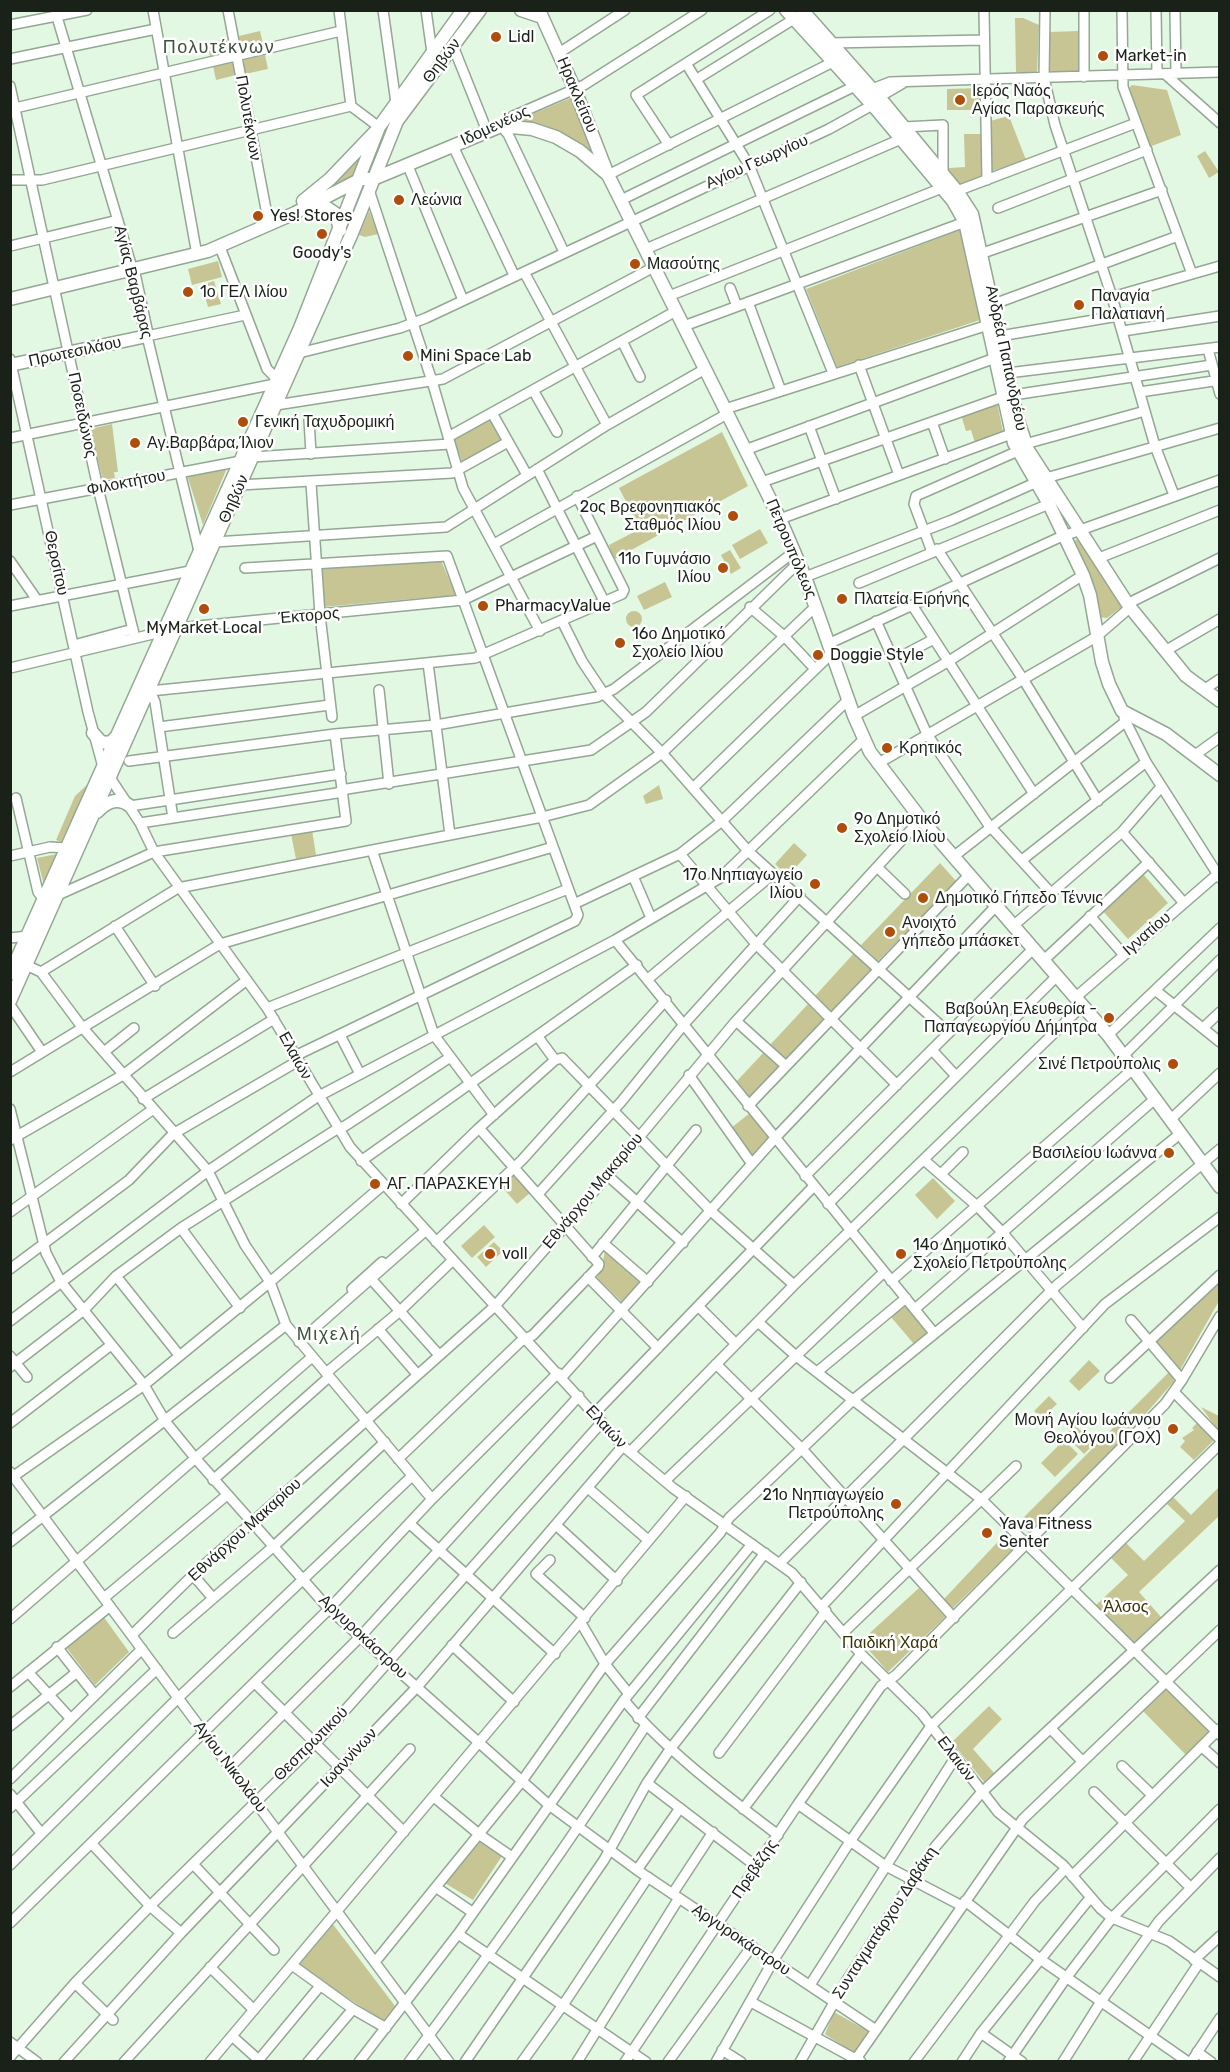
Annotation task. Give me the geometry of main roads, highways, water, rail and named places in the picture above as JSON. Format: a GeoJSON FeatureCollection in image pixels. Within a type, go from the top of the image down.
{"type":"FeatureCollection","features":[{"type":"Feature","properties":{"kind":"main road","name":"Θηβών"},"geometry":{"type":"LineString","coordinates":[[10,974],[67,848],[150,691],[178,628],[240,485],[247,459],[276,382],[340,230],[367,183],[380,127],[464,10]]}},
{"type":"Feature","properties":{"kind":"main road","name":"Θηβών"},"geometry":{"type":"LineString","coordinates":[[10,1003],[94,815],[117,736],[199,551],[276,405],[367,183],[397,120],[480,10]]}},
{"type":"Feature","properties":{"kind":"main road","name":"Ηρακλείτου"},"geometry":{"type":"LineString","coordinates":[[521,10],[542,13],[608,175]]}},
{"type":"Feature","properties":{"kind":"main road","name":"Ανδρέα Παπανδρέου"},"geometry":{"type":"LineString","coordinates":[[794,13],[830,43],[870,96],[902,133],[943,174],[972,214],[983,253],[1008,373],[1011,434],[1041,480],[1100,558],[1129,606],[1186,676],[1220,701]]}},
{"type":"Feature","properties":{"kind":"main road","name":"Ανδρέα Παπανδρέου"},"geometry":{"type":"LineString","coordinates":[[794,13],[833,62],[870,96]]}},
{"type":"Feature","properties":{"kind":"main road","name":"Ιδομενέως"},"geometry":{"type":"LineString","coordinates":[[10,299],[198,255],[220,247],[317,201],[367,183],[501,126]]}},
{"type":"Feature","properties":{"kind":"main road","name":"Πετρουπόλεως"},"geometry":{"type":"LineString","coordinates":[[501,126],[532,129],[556,137],[580,151],[608,175],[780,519],[816,606],[854,716],[877,764],[953,857],[1108,1035],[1220,1187]]}},
{"type":"Feature","properties":{"kind":"main road","name":"Ιδομενέως"},"geometry":{"type":"LineString","coordinates":[[274,222],[330,179],[380,127]]}},
{"type":"Feature","properties":{"kind":"main road","name":"Ανδρέα Παπανδρέου"},"geometry":{"type":"LineString","coordinates":[[902,133],[965,222],[995,358],[1022,448]]}},
{"type":"Feature","properties":{"kind":"main road"},"geometry":{"type":"LineString","coordinates":[[317,201],[336,214],[340,230]]}},
{"type":"Feature","properties":{"kind":"main road","name":"Αγίας Βαρβάρας"},"geometry":{"type":"LineString","coordinates":[[133,271],[147,336]]}},
{"type":"Feature","properties":{"kind":"main road","name":"Πρωτεσιλάου"},"geometry":{"type":"LineString","coordinates":[[11,363],[147,336]]}},
{"type":"Feature","properties":{"kind":"main road","name":"Ανδρέα Παπανδρέου"},"geometry":{"type":"LineString","coordinates":[[1041,480],[1049,504],[1083,575],[1090,595],[1101,662],[1124,716],[1160,730],[1220,775]]}},
{"type":"Feature","properties":{"kind":"main road"},"geometry":{"type":"LineString","coordinates":[[93,733],[101,742],[106,743],[117,736]]}},
{"type":"Feature","properties":{"kind":"main road"},"geometry":{"type":"LineString","coordinates":[[94,815],[103,806],[113,801],[124,801],[130,806]]}},
{"type":"Feature","properties":{"kind":"place","name":"Lidl"},"geometry":{"type":"Point","coordinates":[496,37]}},
{"type":"Feature","properties":{"kind":"place","name":"Market-in"},"geometry":{"type":"Point","coordinates":[1103,56]}},
{"type":"Feature","properties":{"kind":"place","name":"Ιερός Ναός Αγίας Παρασκευής"},"geometry":{"type":"Point","coordinates":[960,100]}},
{"type":"Feature","properties":{"kind":"place","name":"Λεώνια"},"geometry":{"type":"Point","coordinates":[399,200]}},
{"type":"Feature","properties":{"kind":"place","name":"Yes! Stores"},"geometry":{"type":"Point","coordinates":[258,216]}},
{"type":"Feature","properties":{"kind":"place","name":"Goody's"},"geometry":{"type":"Point","coordinates":[322,234]}},
{"type":"Feature","properties":{"kind":"place","name":"Μασούτης"},"geometry":{"type":"Point","coordinates":[635,264]}},
{"type":"Feature","properties":{"kind":"place","name":"1ο ΓΕΛ Ιλίου"},"geometry":{"type":"Point","coordinates":[188,292]}},
{"type":"Feature","properties":{"kind":"place","name":"Παναγία Παλατιανή"},"geometry":{"type":"Point","coordinates":[1079,305]}},
{"type":"Feature","properties":{"kind":"place","name":"Mini Space Lab"},"geometry":{"type":"Point","coordinates":[408,356]}},
{"type":"Feature","properties":{"kind":"place","name":"Γενική Ταχυδρομική"},"geometry":{"type":"Point","coordinates":[243,422]}},
{"type":"Feature","properties":{"kind":"place","name":"Αγ.Βαρβάρα,Ίλιον"},"geometry":{"type":"Point","coordinates":[135,443]}},
{"type":"Feature","properties":{"kind":"place","name":"2ος Βρεφονηπιακός Σταθμός Ιλίου"},"geometry":{"type":"Point","coordinates":[733,516]}},
{"type":"Feature","properties":{"kind":"place","name":"11ο Γυμνάσιο Ιλίου"},"geometry":{"type":"Point","coordinates":[723,568]}},
{"type":"Feature","properties":{"kind":"place","name":"Πλατεία Ειρήνης"},"geometry":{"type":"Point","coordinates":[842,599]}},
{"type":"Feature","properties":{"kind":"place","name":"PharmacyValue"},"geometry":{"type":"Point","coordinates":[483,606]}},
{"type":"Feature","properties":{"kind":"place","name":"MyMarket Local"},"geometry":{"type":"Point","coordinates":[204,609]}},
{"type":"Feature","properties":{"kind":"place","name":"16ο Δημοτικό Σχολείο Ιλίου"},"geometry":{"type":"Point","coordinates":[620,643]}},
{"type":"Feature","properties":{"kind":"place","name":"Doggie Style"},"geometry":{"type":"Point","coordinates":[818,655]}},
{"type":"Feature","properties":{"kind":"place","name":"Κρητικός"},"geometry":{"type":"Point","coordinates":[887,748]}},
{"type":"Feature","properties":{"kind":"place","name":"9ο Δημοτικό Σχολείο Ιλίου"},"geometry":{"type":"Point","coordinates":[842,828]}},
{"type":"Feature","properties":{"kind":"place","name":"17ο Νηπιαγωγείο Ιλίου"},"geometry":{"type":"Point","coordinates":[815,884]}},
{"type":"Feature","properties":{"kind":"place","name":"Δημοτικό Γήπεδο Τέννις"},"geometry":{"type":"Point","coordinates":[923,898]}},
{"type":"Feature","properties":{"kind":"place","name":"Ανοιχτό γήπεδο μπάσκετ"},"geometry":{"type":"Point","coordinates":[890,932]}},
{"type":"Feature","properties":{"kind":"place","name":"Βαβούλη Ελευθερία - Παπαγεωργίου Δήμητρα"},"geometry":{"type":"Point","coordinates":[1109,1018]}},
{"type":"Feature","properties":{"kind":"place","name":"Σινέ Πετρούπολις"},"geometry":{"type":"Point","coordinates":[1173,1064]}},
{"type":"Feature","properties":{"kind":"place","name":"Βασιλείου Ιωάννα"},"geometry":{"type":"Point","coordinates":[1169,1153]}},
{"type":"Feature","properties":{"kind":"place","name":"ΑΓ. ΠΑΡΑΣΚΕΥΗ"},"geometry":{"type":"Point","coordinates":[375,1184]}},
{"type":"Feature","properties":{"kind":"place","name":"voll"},"geometry":{"type":"Point","coordinates":[490,1254]}},
{"type":"Feature","properties":{"kind":"place","name":"14ο Δημοτικό Σχολείο Πετρούπολης"},"geometry":{"type":"Point","coordinates":[901,1254]}},
{"type":"Feature","properties":{"kind":"place","name":"Μονή Αγίου Ιωάννου Θεολόγου (ΓΟΧ)"},"geometry":{"type":"Point","coordinates":[1173,1429]}},
{"type":"Feature","properties":{"kind":"place","name":"21ο Νηπιαγωγείο Πετρούπολης"},"geometry":{"type":"Point","coordinates":[896,1504]}},
{"type":"Feature","properties":{"kind":"place","name":"Yava Fitness Senter"},"geometry":{"type":"Point","coordinates":[987,1533]}},
{"type":"Feature","properties":{"kind":"district","name":"Πολυτέκνων"},"geometry":{"type":"Point","coordinates":[219,48]}},
{"type":"Feature","properties":{"kind":"district","name":"Μιχελή"},"geometry":{"type":"Point","coordinates":[329,1335]}},
{"type":"Feature","properties":{"kind":"park label","name":"Άλσος"},"geometry":{"type":"Point","coordinates":[1126,1607]}},
{"type":"Feature","properties":{"kind":"park label","name":"Παιδική Χαρά"},"geometry":{"type":"Point","coordinates":[890,1643]}}]}
